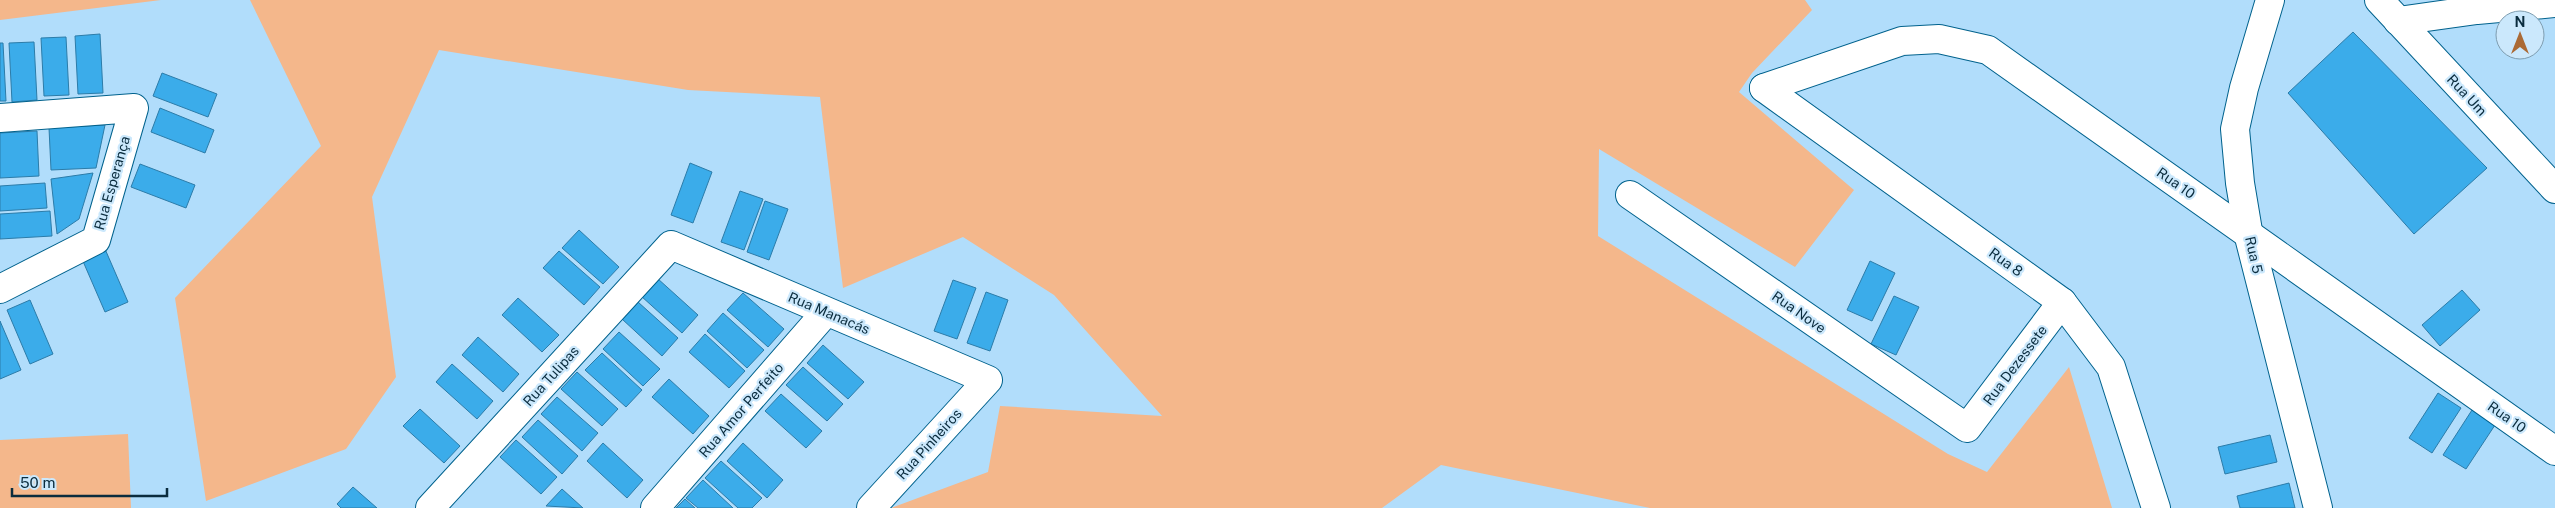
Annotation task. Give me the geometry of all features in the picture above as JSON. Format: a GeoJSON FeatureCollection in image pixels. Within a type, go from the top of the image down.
{"type":"FeatureCollection","features":[{"type":"Feature","properties":{"kind":"street","name":"Rua 5"},"geometry":{"type":"LineString","coordinates":[[2270,0],[2244,88],[2235,129],[2240,183],[2249,235],[2318,508]]}},
{"type":"Feature","properties":{"kind":"street","name":"Rua Um"},"geometry":{"type":"LineString","coordinates":[[2378,0],[2555,190]]}},
{"type":"Feature","properties":{"kind":"street"},"geometry":{"type":"LineString","coordinates":[[2398,21],[2477,10],[2555,3]]}},
{"type":"Feature","properties":{"kind":"street","name":"Rua 10"},"geometry":{"type":"LineString","coordinates":[[1764,88],[1902,41],[1939,39],[1988,50],[2555,451]]}},
{"type":"Feature","properties":{"kind":"street","name":"Rua 8"},"geometry":{"type":"LineString","coordinates":[[1764,88],[2062,302],[2111,367],[2156,508]]}},
{"type":"Feature","properties":{"kind":"street","name":"Rua Esperança"},"geometry":{"type":"LineString","coordinates":[[0,118],[134,108],[96,240],[0,289]]}},
{"type":"Feature","properties":{"kind":"street","name":"Rua Nove"},"geometry":{"type":"LineString","coordinates":[[1630,195],[1967,428]]}},
{"type":"Feature","properties":{"kind":"street","name":"Rua Manacás"},"geometry":{"type":"LineString","coordinates":[[671,245],[988,380]]}},
{"type":"Feature","properties":{"kind":"street","name":"Rua Tulipas"},"geometry":{"type":"LineString","coordinates":[[430,508],[671,245]]}},
{"type":"Feature","properties":{"kind":"street","name":"Rua Dezessete"},"geometry":{"type":"LineString","coordinates":[[1967,428],[2062,302]]}},
{"type":"Feature","properties":{"kind":"street","name":"Rua Amor Perfeito"},"geometry":{"type":"LineString","coordinates":[[656,508],[826,312]]}},
{"type":"Feature","properties":{"kind":"street","name":"Rua Pinheiros"},"geometry":{"type":"LineString","coordinates":[[871,508],[988,380]]}},
{"type":"Feature","properties":{"kind":"shaded area"},"geometry":{"type":"Polygon","coordinates":[[[0,0],[161,0],[0,20],[0,0]]]}},
{"type":"Feature","properties":{"kind":"shaded area"},"geometry":{"type":"Polygon","coordinates":[[[250,0],[1805,0],[1812,10],[1752,73],[1739,92],[1854,190],[1795,267],[1599,149],[1598,236],[1948,454],[1987,472],[2069,367],[2112,508],[1650,508],[1441,465],[1382,508],[891,508],[988,472],[1000,406],[1162,416],[1054,295],[963,237],[843,288],[820,97],[688,90],[439,50],[372,197],[396,377],[346,449],[206,501],[175,298],[321,146],[250,0]]]}},
{"type":"Feature","properties":{"kind":"shaded area"},"geometry":{"type":"Polygon","coordinates":[[[128,434],[131,508],[0,508],[0,440],[128,434]]]}},
{"type":"Feature","properties":{"kind":"building"},"geometry":{"type":"Polygon","coordinates":[[[2353,32],[2487,168],[2414,234],[2288,93],[2353,32]]]}},
{"type":"Feature","properties":{"kind":"building"},"geometry":{"type":"Polygon","coordinates":[[[100,34],[103,93],[78,94],[75,36],[100,34]]]}},
{"type":"Feature","properties":{"kind":"building"},"geometry":{"type":"Polygon","coordinates":[[[66,37],[69,95],[44,96],[41,38],[66,37]]]}},
{"type":"Feature","properties":{"kind":"building"},"geometry":{"type":"Polygon","coordinates":[[[34,42],[37,100],[12,102],[9,43],[34,42]]]}},
{"type":"Feature","properties":{"kind":"building"},"geometry":{"type":"Polygon","coordinates":[[[0,43],[3,43],[6,101],[0,101],[0,43]]]}},
{"type":"Feature","properties":{"kind":"building"},"geometry":{"type":"Polygon","coordinates":[[[162,73],[217,94],[208,117],[153,96],[162,73]]]}},
{"type":"Feature","properties":{"kind":"building"},"geometry":{"type":"Polygon","coordinates":[[[160,108],[214,130],[205,153],[151,132],[160,108]]]}},
{"type":"Feature","properties":{"kind":"building"},"geometry":{"type":"Polygon","coordinates":[[[105,125],[96,168],[51,170],[49,128],[105,125]]]}},
{"type":"Feature","properties":{"kind":"building"},"geometry":{"type":"Polygon","coordinates":[[[37,131],[39,176],[0,178],[0,133],[37,131]]]}},
{"type":"Feature","properties":{"kind":"building"},"geometry":{"type":"Polygon","coordinates":[[[690,163],[712,172],[693,223],[671,215],[690,163]]]}},
{"type":"Feature","properties":{"kind":"building"},"geometry":{"type":"Polygon","coordinates":[[[140,164],[195,185],[186,208],[131,187],[140,164]]]}},
{"type":"Feature","properties":{"kind":"building"},"geometry":{"type":"Polygon","coordinates":[[[93,173],[79,219],[57,234],[51,179],[93,173]]]}},
{"type":"Feature","properties":{"kind":"building"},"geometry":{"type":"Polygon","coordinates":[[[45,183],[47,208],[0,211],[0,186],[45,183]]]}},
{"type":"Feature","properties":{"kind":"building"},"geometry":{"type":"Polygon","coordinates":[[[740,191],[763,199],[744,250],[721,242],[740,191]]]}},
{"type":"Feature","properties":{"kind":"building"},"geometry":{"type":"Polygon","coordinates":[[[765,201],[788,209],[769,260],[747,252],[765,201]]]}},
{"type":"Feature","properties":{"kind":"building"},"geometry":{"type":"Polygon","coordinates":[[[50,211],[52,236],[0,239],[0,214],[50,211]]]}},
{"type":"Feature","properties":{"kind":"building"},"geometry":{"type":"Polygon","coordinates":[[[579,230],[619,267],[603,284],[562,248],[579,230]]]}},
{"type":"Feature","properties":{"kind":"building"},"geometry":{"type":"Polygon","coordinates":[[[105,249],[128,302],[105,312],[82,259],[105,249]]]}},
{"type":"Feature","properties":{"kind":"building"},"geometry":{"type":"Polygon","coordinates":[[[559,251],[600,287],[584,305],[543,268],[559,251]]]}},
{"type":"Feature","properties":{"kind":"building"},"geometry":{"type":"Polygon","coordinates":[[[1870,261],[1895,273],[1872,321],[1847,310],[1870,261]]]}},
{"type":"Feature","properties":{"kind":"building"},"geometry":{"type":"Polygon","coordinates":[[[657,278],[698,315],[682,333],[641,296],[657,278]]]}},
{"type":"Feature","properties":{"kind":"building"},"geometry":{"type":"Polygon","coordinates":[[[953,280],[976,288],[957,339],[934,331],[953,280]]]}},
{"type":"Feature","properties":{"kind":"building"},"geometry":{"type":"Polygon","coordinates":[[[2462,290],[2480,310],[2440,346],[2422,325],[2462,290]]]}},
{"type":"Feature","properties":{"kind":"building"},"geometry":{"type":"Polygon","coordinates":[[[986,292],[1008,300],[990,351],[967,343],[986,292]]]}},
{"type":"Feature","properties":{"kind":"building"},"geometry":{"type":"Polygon","coordinates":[[[743,293],[784,329],[768,347],[727,310],[743,293]]]}},
{"type":"Feature","properties":{"kind":"building"},"geometry":{"type":"Polygon","coordinates":[[[1894,296],[1919,307],[1896,355],[1871,344],[1894,296]]]}},
{"type":"Feature","properties":{"kind":"building"},"geometry":{"type":"Polygon","coordinates":[[[518,298],[559,335],[542,352],[502,315],[518,298]]]}},
{"type":"Feature","properties":{"kind":"building"},"geometry":{"type":"Polygon","coordinates":[[[30,300],[53,354],[30,364],[7,310],[30,300]]]}},
{"type":"Feature","properties":{"kind":"building"},"geometry":{"type":"Polygon","coordinates":[[[638,302],[678,338],[662,356],[622,319],[638,302]]]}},
{"type":"Feature","properties":{"kind":"building"},"geometry":{"type":"Polygon","coordinates":[[[723,313],[764,350],[747,368],[707,331],[723,313]]]}},
{"type":"Feature","properties":{"kind":"building"},"geometry":{"type":"Polygon","coordinates":[[[0,321],[21,370],[0,379],[0,321]]]}},
{"type":"Feature","properties":{"kind":"building"},"geometry":{"type":"Polygon","coordinates":[[[619,332],[660,369],[643,386],[603,349],[619,332]]]}},
{"type":"Feature","properties":{"kind":"building"},"geometry":{"type":"Polygon","coordinates":[[[705,334],[745,371],[729,388],[689,352],[705,334]]]}},
{"type":"Feature","properties":{"kind":"building"},"geometry":{"type":"Polygon","coordinates":[[[478,337],[519,374],[503,392],[462,355],[478,337]]]}},
{"type":"Feature","properties":{"kind":"building"},"geometry":{"type":"Polygon","coordinates":[[[823,345],[864,382],[848,399],[807,363],[823,345]]]}},
{"type":"Feature","properties":{"kind":"building"},"geometry":{"type":"Polygon","coordinates":[[[602,353],[642,390],[626,407],[585,370],[602,353]]]}},
{"type":"Feature","properties":{"kind":"building"},"geometry":{"type":"Polygon","coordinates":[[[452,364],[493,401],[477,419],[436,382],[452,364]]]}},
{"type":"Feature","properties":{"kind":"building"},"geometry":{"type":"Polygon","coordinates":[[[803,367],[843,404],[827,421],[786,385],[803,367]]]}},
{"type":"Feature","properties":{"kind":"building"},"geometry":{"type":"Polygon","coordinates":[[[577,372],[618,409],[602,426],[561,389],[577,372]]]}},
{"type":"Feature","properties":{"kind":"building"},"geometry":{"type":"Polygon","coordinates":[[[669,379],[709,416],[693,434],[652,397],[669,379]]]}},
{"type":"Feature","properties":{"kind":"building"},"geometry":{"type":"Polygon","coordinates":[[[2438,393],[2461,408],[2432,453],[2409,438],[2438,393]]]}},
{"type":"Feature","properties":{"kind":"building"},"geometry":{"type":"Polygon","coordinates":[[[781,394],[822,431],[806,448],[765,411],[781,394]]]}},
{"type":"Feature","properties":{"kind":"building"},"geometry":{"type":"Polygon","coordinates":[[[557,397],[598,433],[582,451],[541,414],[557,397]]]}},
{"type":"Feature","properties":{"kind":"building"},"geometry":{"type":"Polygon","coordinates":[[[420,409],[460,446],[444,463],[403,426],[420,409]]]}},
{"type":"Feature","properties":{"kind":"building"},"geometry":{"type":"Polygon","coordinates":[[[2472,410],[2495,425],[2466,469],[2443,455],[2472,410]]]}},
{"type":"Feature","properties":{"kind":"building"},"geometry":{"type":"Polygon","coordinates":[[[538,420],[578,456],[562,474],[522,437],[538,420]]]}},
{"type":"Feature","properties":{"kind":"building"},"geometry":{"type":"Polygon","coordinates":[[[2270,435],[2277,462],[2225,474],[2218,447],[2270,435]]]}},
{"type":"Feature","properties":{"kind":"building"},"geometry":{"type":"Polygon","coordinates":[[[516,440],[557,477],[541,494],[500,457],[516,440]]]}},
{"type":"Feature","properties":{"kind":"building"},"geometry":{"type":"Polygon","coordinates":[[[603,443],[643,480],[627,498],[587,461],[603,443]]]}},
{"type":"Feature","properties":{"kind":"building"},"geometry":{"type":"Polygon","coordinates":[[[743,443],[783,480],[767,498],[727,461],[743,443]]]}},
{"type":"Feature","properties":{"kind":"building"},"geometry":{"type":"Polygon","coordinates":[[[721,461],[762,498],[752,508],[738,508],[705,478],[721,461]]]}},
{"type":"Feature","properties":{"kind":"building"},"geometry":{"type":"Polygon","coordinates":[[[703,480],[733,508],[698,508],[686,498],[703,480]]]}},
{"type":"Feature","properties":{"kind":"building"},"geometry":{"type":"Polygon","coordinates":[[[2289,483],[2295,508],[2240,508],[2237,496],[2289,483]]]}},
{"type":"Feature","properties":{"kind":"building"},"geometry":{"type":"Polygon","coordinates":[[[353,487],[377,508],[341,508],[337,504],[353,487]]]}},
{"type":"Feature","properties":{"kind":"building"},"geometry":{"type":"Polygon","coordinates":[[[562,489],[583,508],[546,506],[562,489]]]}},
{"type":"Feature","properties":{"kind":"building"},"geometry":{"type":"Polygon","coordinates":[[[685,499],[695,508],[676,508],[685,499]]]}}]}
